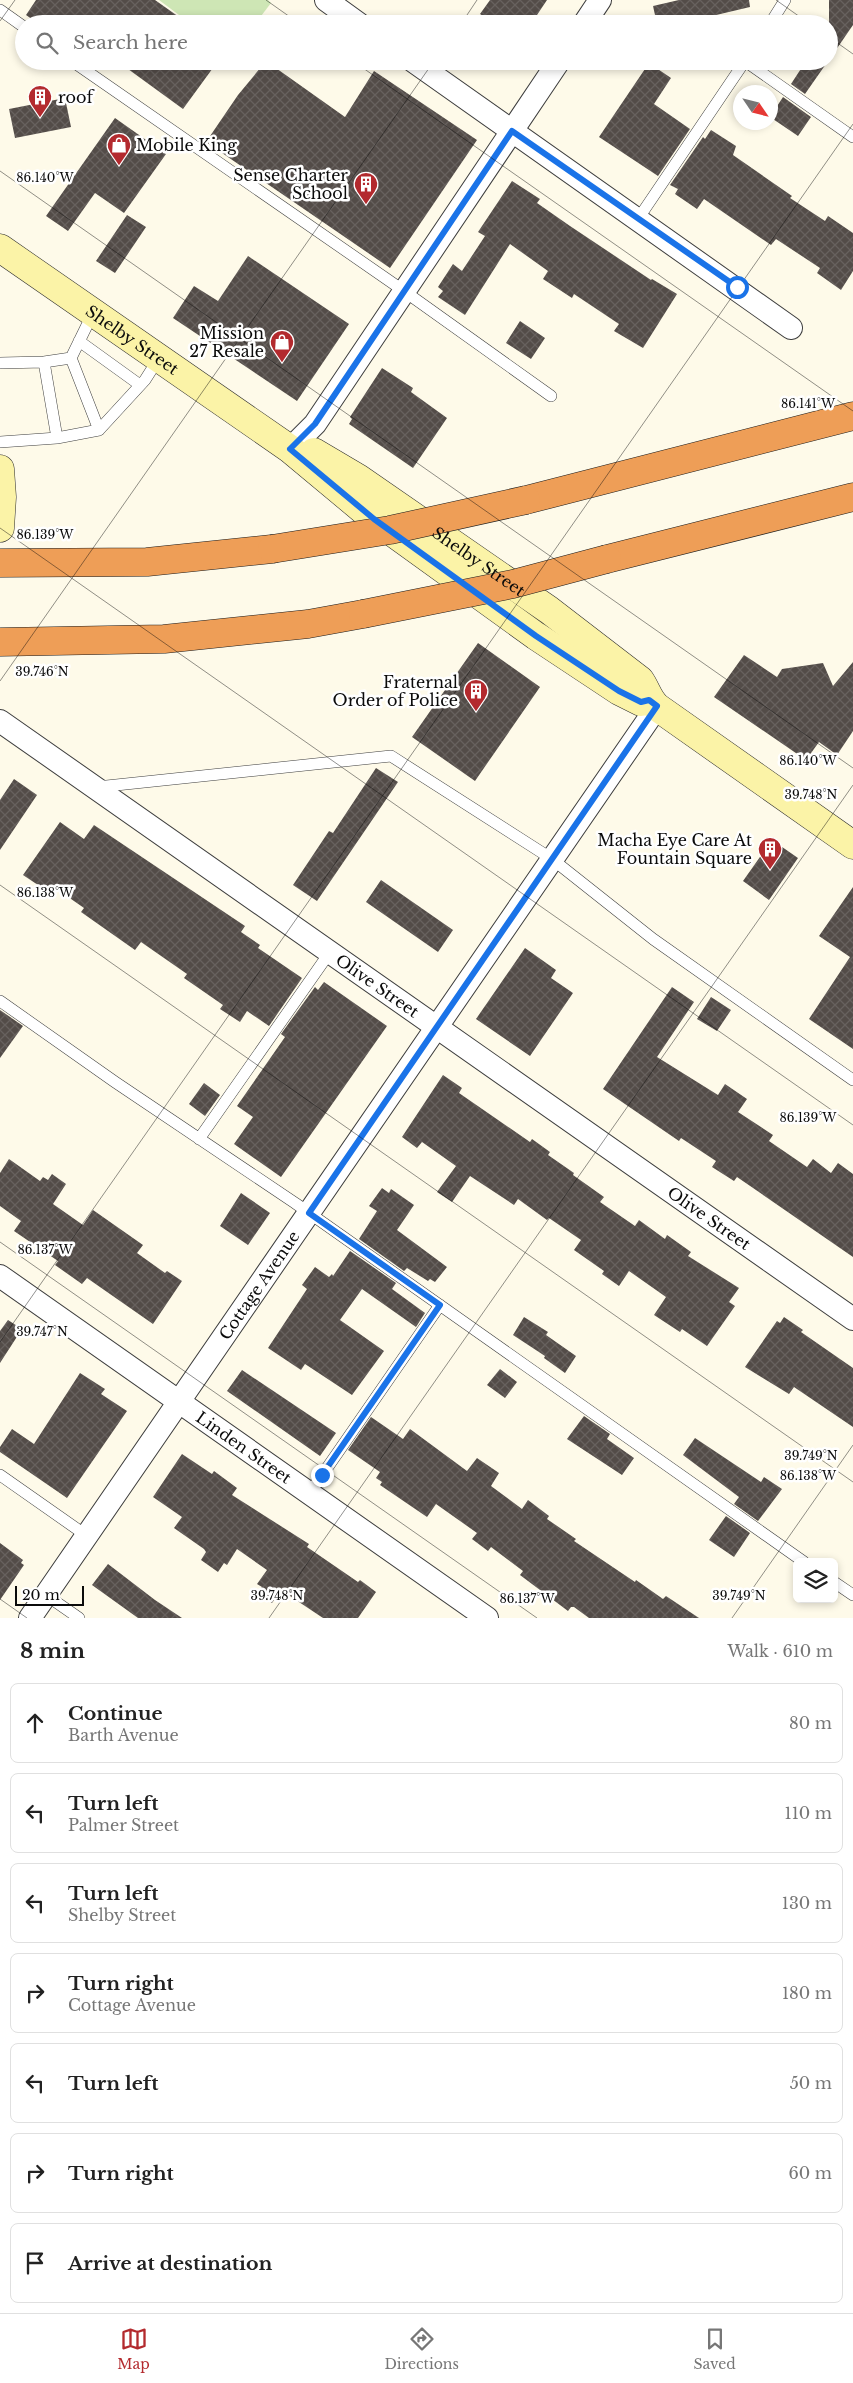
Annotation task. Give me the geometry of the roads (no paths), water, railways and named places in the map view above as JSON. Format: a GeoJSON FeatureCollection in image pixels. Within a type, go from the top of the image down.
{"type":"FeatureCollection","features":[{"type":"Feature","properties":{"kind":"highway"},"geometry":{"type":"LineString","coordinates":[[0,563],[75,564],[147,562],[272,549],[390,530],[526,500],[853,416]]}},
{"type":"Feature","properties":{"kind":"highway"},"geometry":{"type":"LineString","coordinates":[[0,642],[164,639],[308,624],[513,584],[853,497]]}},
{"type":"Feature","properties":{"kind":"highway"},"geometry":{"type":"LineString","coordinates":[[714,532],[853,508]]}},
{"type":"Feature","properties":{"kind":"main road","name":"Shelby Street"},"geometry":{"type":"LineString","coordinates":[[0,248],[290,449],[374,519],[536,636],[625,695],[641,702],[653,703],[853,845]]}},
{"type":"Feature","properties":{"kind":"main road"},"geometry":{"type":"LineString","coordinates":[[0,469],[2,497],[0,528]]}},
{"type":"Feature","properties":{"kind":"street"},"geometry":{"type":"LineString","coordinates":[[326,0],[347,15]]}},
{"type":"Feature","properties":{"kind":"street"},"geometry":{"type":"LineString","coordinates":[[590,15],[600,0]]}},
{"type":"Feature","properties":{"kind":"street"},"geometry":{"type":"LineString","coordinates":[[426,70],[791,328]]}},
{"type":"Feature","properties":{"kind":"street"},"geometry":{"type":"LineString","coordinates":[[290,449],[312,428],[553,70]]}},
{"type":"Feature","properties":{"kind":"street","name":"Cottage Avenue"},"geometry":{"type":"LineString","coordinates":[[30,1618],[552,859],[653,703]]}},
{"type":"Feature","properties":{"kind":"street","name":"Olive Street"},"geometry":{"type":"LineString","coordinates":[[0,722],[437,1026],[853,1319]]}},
{"type":"Feature","properties":{"kind":"street","name":"Linden Street"},"geometry":{"type":"LineString","coordinates":[[0,1276],[487,1618]]}},
{"type":"Feature","properties":{"kind":"lane"},"geometry":{"type":"LineString","coordinates":[[776,15],[785,0]]}},
{"type":"Feature","properties":{"kind":"lane"},"geometry":{"type":"LineString","coordinates":[[0,10],[15,21]]}},
{"type":"Feature","properties":{"kind":"lane"},"geometry":{"type":"LineString","coordinates":[[85,70],[404,291],[551,396]]}},
{"type":"Feature","properties":{"kind":"lane"},"geometry":{"type":"LineString","coordinates":[[638,219],[739,70]]}},
{"type":"Feature","properties":{"kind":"lane"},"geometry":{"type":"LineString","coordinates":[[758,70],[853,137]]}},
{"type":"Feature","properties":{"kind":"lane"},"geometry":{"type":"LineString","coordinates":[[93,312],[71,358],[99,430]]}},
{"type":"Feature","properties":{"kind":"lane"},"geometry":{"type":"LineString","coordinates":[[80,341],[140,385]]}},
{"type":"Feature","properties":{"kind":"lane"},"geometry":{"type":"LineString","coordinates":[[0,363],[44,362],[71,358]]}},
{"type":"Feature","properties":{"kind":"lane"},"geometry":{"type":"LineString","coordinates":[[0,442],[57,438],[99,430],[140,385],[159,358]]}},
{"type":"Feature","properties":{"kind":"lane"},"geometry":{"type":"LineString","coordinates":[[44,362],[57,438]]}},
{"type":"Feature","properties":{"kind":"lane"},"geometry":{"type":"LineString","coordinates":[[95,788],[391,756],[552,859],[653,939],[853,1080]]}},
{"type":"Feature","properties":{"kind":"lane"},"geometry":{"type":"LineString","coordinates":[[199,1139],[330,952]]}},
{"type":"Feature","properties":{"kind":"lane"},"geometry":{"type":"LineString","coordinates":[[0,1001],[309,1213],[798,1558]]}},
{"type":"Feature","properties":{"kind":"lane"},"geometry":{"type":"LineString","coordinates":[[309,1494],[440,1305]]}},
{"type":"Feature","properties":{"kind":"lane"},"geometry":{"type":"LineString","coordinates":[[0,1475],[87,1536]]}},
{"type":"Feature","properties":{"kind":"lane"},"geometry":{"type":"LineString","coordinates":[[838,1585],[853,1595]]}},
{"type":"Feature","properties":{"kind":"lane"},"geometry":{"type":"LineString","coordinates":[[46,1595],[79,1618]]}},
{"type":"Feature","properties":{"kind":"place","name":"roof"},"geometry":{"type":"Point","coordinates":[40,118]}},
{"type":"Feature","properties":{"kind":"place","name":"Mobile King"},"geometry":{"type":"Point","coordinates":[119,166]}},
{"type":"Feature","properties":{"kind":"place","name":"Sense Charter School"},"geometry":{"type":"Point","coordinates":[366,205]}},
{"type":"Feature","properties":{"kind":"place","name":"Mission 27 Resale"},"geometry":{"type":"Point","coordinates":[282,363]}},
{"type":"Feature","properties":{"kind":"place","name":"Fraternal Order of Police"},"geometry":{"type":"Point","coordinates":[476,712]}},
{"type":"Feature","properties":{"kind":"place","name":"Macha Eye Care At Fountain Square"},"geometry":{"type":"Point","coordinates":[770,870]}}]}
